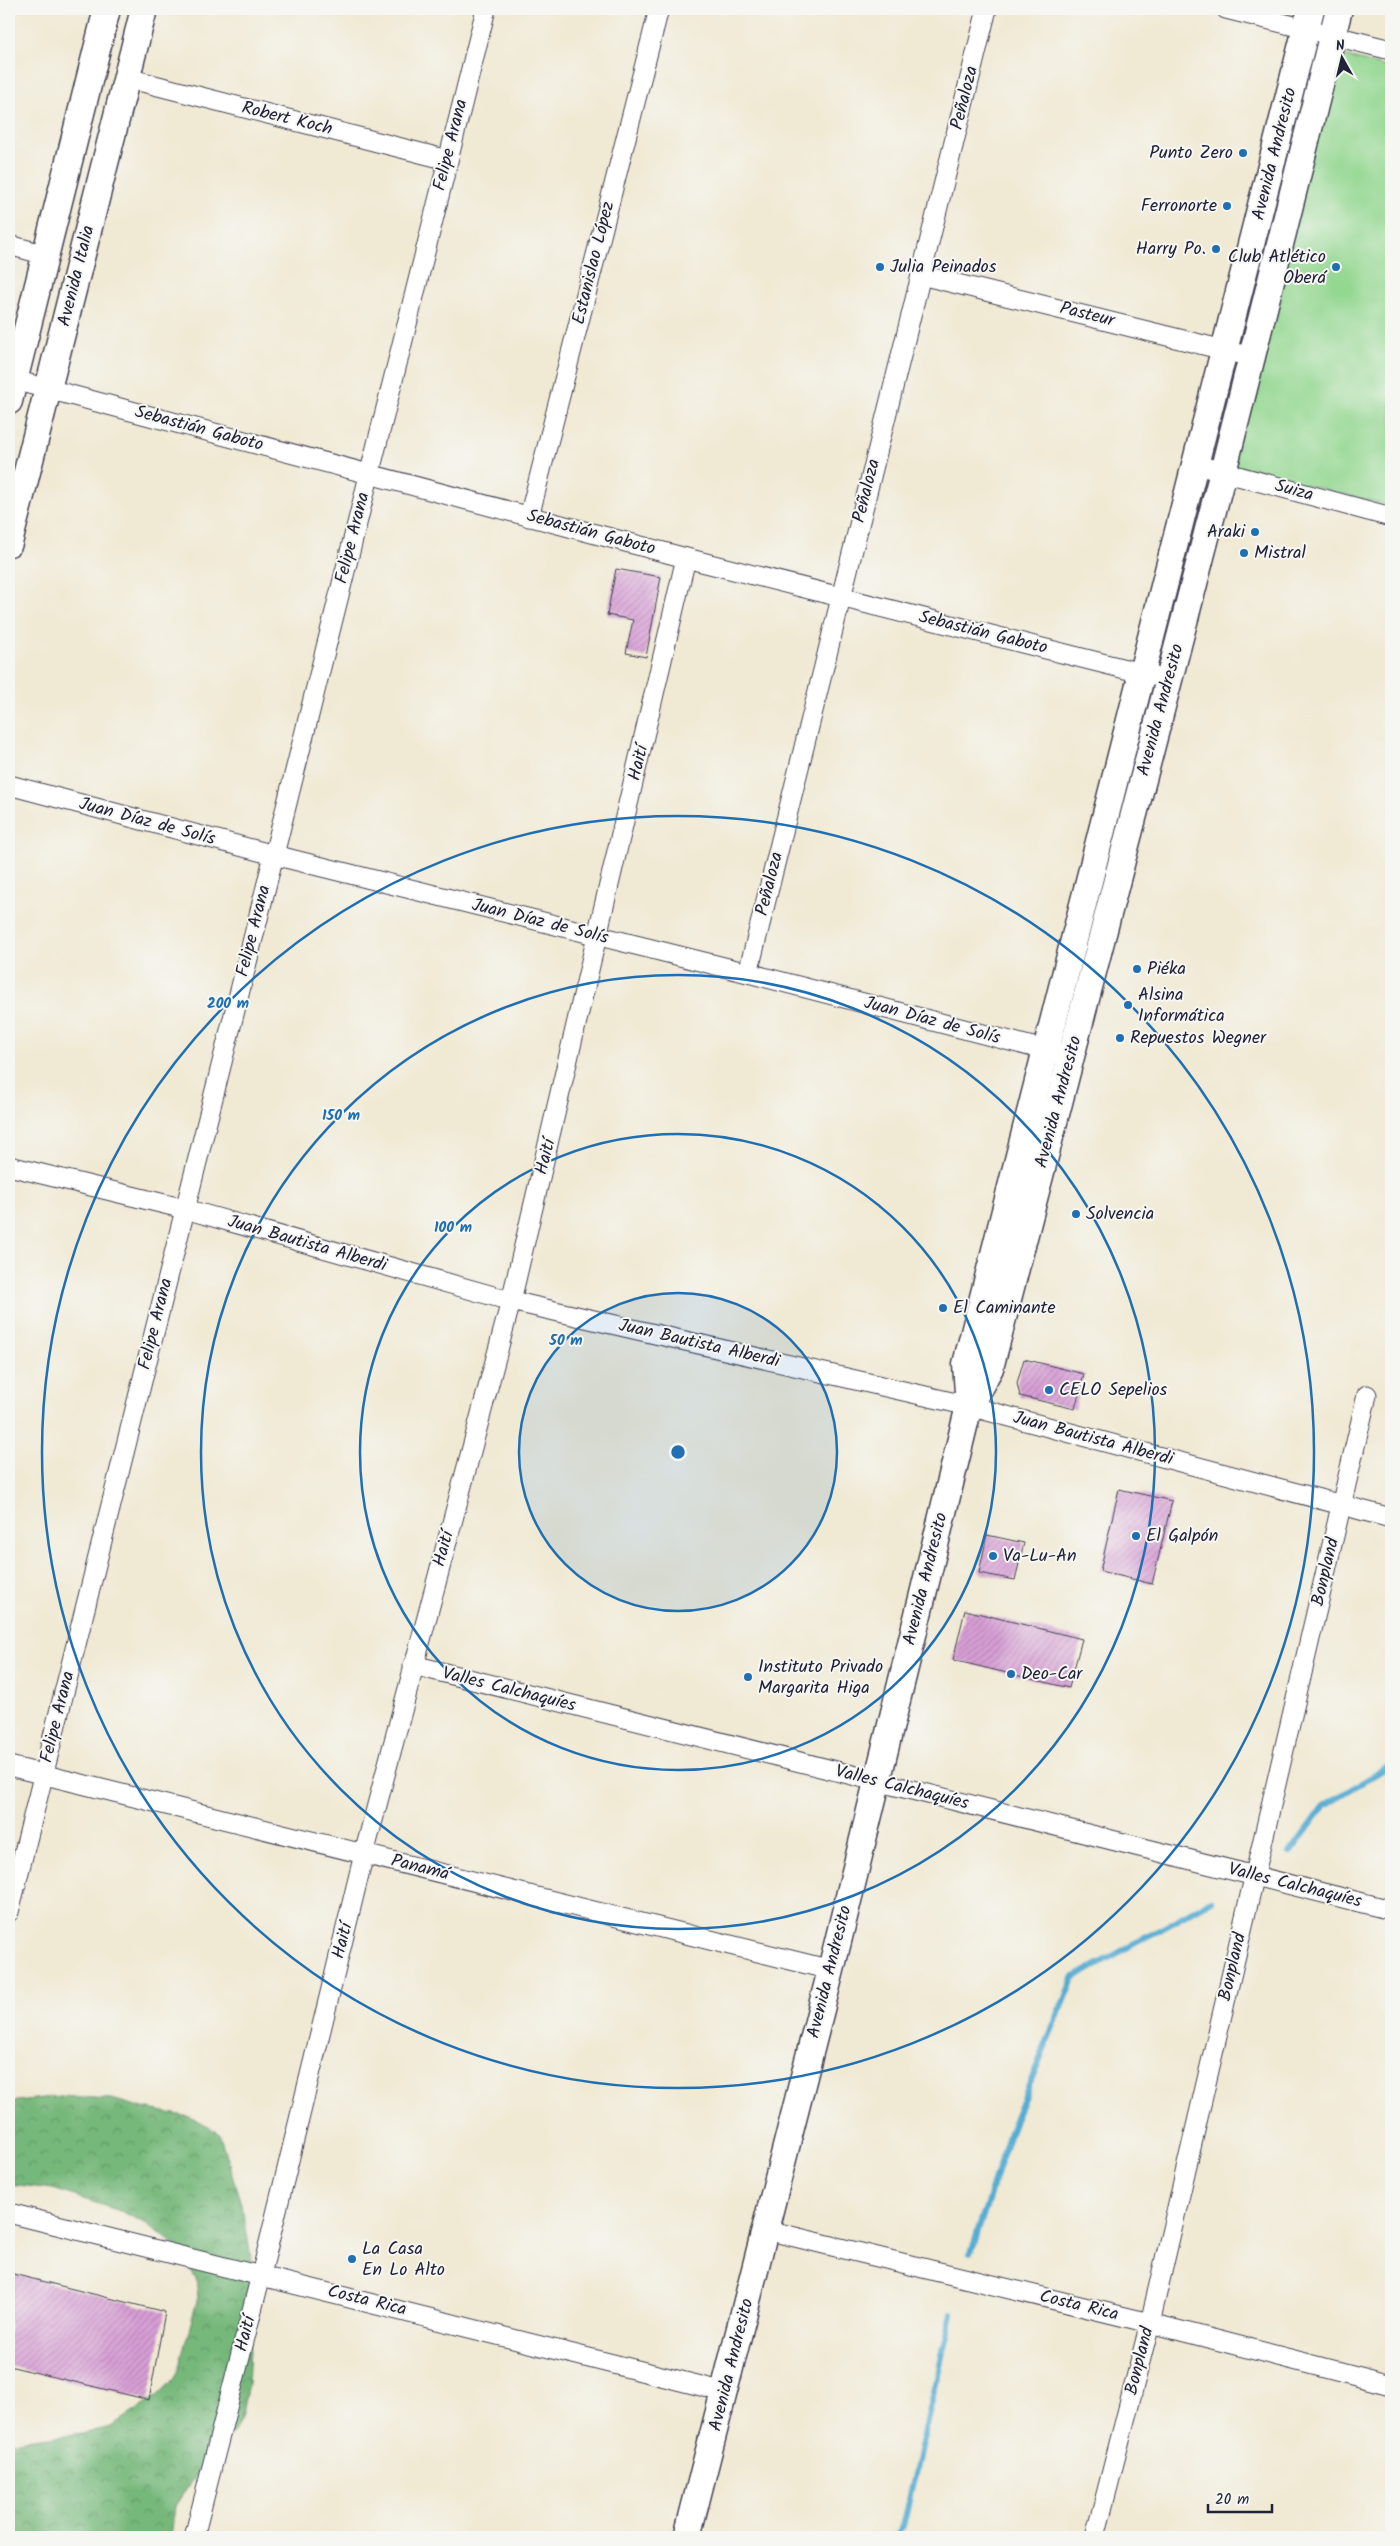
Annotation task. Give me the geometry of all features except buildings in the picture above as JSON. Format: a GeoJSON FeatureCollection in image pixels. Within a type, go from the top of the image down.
{"type":"FeatureCollection","features":[{"type":"Feature","properties":{"kind":"main road","name":"Avenida Italia"},"geometry":{"type":"LineString","coordinates":[[12,391],[107,9]]}},
{"type":"Feature","properties":{"kind":"main road","name":"Avenida Italia"},"geometry":{"type":"LineString","coordinates":[[9,543],[144,9]]}},
{"type":"Feature","properties":{"kind":"main road","name":"Avenida Andresito"},"geometry":{"type":"LineString","coordinates":[[687,2537],[726,2392],[969,1406],[990,1368],[1223,472],[1339,9]]}},
{"type":"Feature","properties":{"kind":"main road","name":"Avenida Andresito"},"geometry":{"type":"LineString","coordinates":[[969,1406],[966,1364],[1140,673],[1197,465],[1309,19]]}},
{"type":"Feature","properties":{"kind":"street","name":"Felipe Arana"},"geometry":{"type":"LineString","coordinates":[[9,1912],[486,9]]}},
{"type":"Feature","properties":{"kind":"street","name":"Estanislao López"},"geometry":{"type":"LineString","coordinates":[[529,517],[660,9]]}},
{"type":"Feature","properties":{"kind":"street","name":"Peñaloza"},"geometry":{"type":"LineString","coordinates":[[748,973],[987,9]]}},
{"type":"Feature","properties":{"kind":"street"},"geometry":{"type":"LineString","coordinates":[[1226,9],[1309,19],[1332,36],[1391,50]]}},
{"type":"Feature","properties":{"kind":"street","name":"Robert Koch"},"geometry":{"type":"LineString","coordinates":[[127,78],[448,160]]}},
{"type":"Feature","properties":{"kind":"street"},"geometry":{"type":"LineString","coordinates":[[9,245],[46,255]]}},
{"type":"Feature","properties":{"kind":"street","name":"Pasteur"},"geometry":{"type":"LineString","coordinates":[[921,275],[1226,349],[1252,357]]}},
{"type":"Feature","properties":{"kind":"street","name":"Sebastián Gaboto"},"geometry":{"type":"LineString","coordinates":[[12,391],[48,388],[686,558],[1169,680]]}},
{"type":"Feature","properties":{"kind":"street","name":"Suiza"},"geometry":{"type":"LineString","coordinates":[[1197,465],[1391,517]]}},
{"type":"Feature","properties":{"kind":"street","name":"Haití"},"geometry":{"type":"LineString","coordinates":[[194,2537],[261,2275],[364,1854],[511,1301],[599,937],[686,558]]}},
{"type":"Feature","properties":{"kind":"street","name":"Juan Díaz de Solís"},"geometry":{"type":"LineString","coordinates":[[9,785],[274,855],[748,973],[1071,1058]]}},
{"type":"Feature","properties":{"kind":"street","name":"Juan Bautista Alberdi"},"geometry":{"type":"LineString","coordinates":[[9,1166],[185,1210],[511,1301],[969,1406],[1391,1518]]}},
{"type":"Feature","properties":{"kind":"street","name":"Bonpland"},"geometry":{"type":"LineString","coordinates":[[1095,2537],[1150,2323],[1367,1395]]}},
{"type":"Feature","properties":{"kind":"street","name":"Valles Calchaquíes"},"geometry":{"type":"LineString","coordinates":[[413,1665],[1391,1910]]}},
{"type":"Feature","properties":{"kind":"street","name":"Panamá"},"geometry":{"type":"LineString","coordinates":[[9,1766],[831,1970]]}},
{"type":"Feature","properties":{"kind":"street","name":"Costa Rica"},"geometry":{"type":"LineString","coordinates":[[9,2213],[726,2392]]}},
{"type":"Feature","properties":{"kind":"street","name":"Costa Rica"},"geometry":{"type":"LineString","coordinates":[[766,2230],[1150,2323],[1391,2386]]}},
{"type":"Feature","properties":{"kind":"green space","name":"Club Atlético Oberá"},"geometry":{"type":"Polygon","coordinates":[[[1335,54],[1391,68],[1391,506],[1230,466],[1335,54]]]}},
{"type":"Feature","properties":{"kind":"green space"},"geometry":{"type":"Polygon","coordinates":[[[60,2096],[112,2099],[143,2108],[190,2117],[219,2133],[243,2210],[251,2258],[252,2312],[248,2384],[241,2418],[234,2432],[198,2471],[175,2506],[171,2537],[9,2537],[9,2442],[98,2431],[111,2427],[156,2397],[171,2382],[178,2370],[198,2297],[196,2278],[174,2244],[145,2223],[123,2212],[53,2189],[9,2184],[9,2102],[60,2096]]]}},
{"type":"Feature","properties":{"kind":"waterway"},"geometry":{"type":"LineString","coordinates":[[1290,1853],[1325,1805],[1391,1765]]}},
{"type":"Feature","properties":{"kind":"waterway"},"geometry":{"type":"LineString","coordinates":[[971,2253],[1010,2132],[1073,1978],[1211,1901]]}},
{"type":"Feature","properties":{"kind":"waterway"},"geometry":{"type":"LineString","coordinates":[[896,2537],[903,2526],[952,2313]]}},
{"type":"Feature","properties":{"kind":"place","name":"Punto Zero"},"geometry":{"type":"Point","coordinates":[1243,153]}},
{"type":"Feature","properties":{"kind":"place","name":"Ferronorte"},"geometry":{"type":"Point","coordinates":[1227,206]}},
{"type":"Feature","properties":{"kind":"place","name":"Harry Po."},"geometry":{"type":"Point","coordinates":[1216,249]}},
{"type":"Feature","properties":{"kind":"place","name":"Julia Peinados"},"geometry":{"type":"Point","coordinates":[880,267]}},
{"type":"Feature","properties":{"kind":"place","name":"Club Atlético Oberá"},"geometry":{"type":"Point","coordinates":[1336,267]}},
{"type":"Feature","properties":{"kind":"place","name":"Araki"},"geometry":{"type":"Point","coordinates":[1255,532]}},
{"type":"Feature","properties":{"kind":"place","name":"Mistral"},"geometry":{"type":"Point","coordinates":[1244,553]}},
{"type":"Feature","properties":{"kind":"place","name":"Piéka"},"geometry":{"type":"Point","coordinates":[1137,969]}},
{"type":"Feature","properties":{"kind":"place","name":"Alsina Informática"},"geometry":{"type":"Point","coordinates":[1128,1005]}},
{"type":"Feature","properties":{"kind":"place","name":"Repuestos Wegner"},"geometry":{"type":"Point","coordinates":[1120,1038]}},
{"type":"Feature","properties":{"kind":"place","name":"Solvencia"},"geometry":{"type":"Point","coordinates":[1076,1214]}},
{"type":"Feature","properties":{"kind":"place","name":"El Caminante"},"geometry":{"type":"Point","coordinates":[943,1308]}},
{"type":"Feature","properties":{"kind":"place","name":"CELO Sepelios"},"geometry":{"type":"Point","coordinates":[1049,1390]}},
{"type":"Feature","properties":{"kind":"place","name":"El Galpón"},"geometry":{"type":"Point","coordinates":[1136,1536]}},
{"type":"Feature","properties":{"kind":"place","name":"Va-Lu-An"},"geometry":{"type":"Point","coordinates":[993,1556]}},
{"type":"Feature","properties":{"kind":"place","name":"Deo-Car"},"geometry":{"type":"Point","coordinates":[1011,1674]}},
{"type":"Feature","properties":{"kind":"place","name":"Instituto Privado Margarita Higa"},"geometry":{"type":"Point","coordinates":[748,1677]}},
{"type":"Feature","properties":{"kind":"place","name":"La Casa En Lo Alto"},"geometry":{"type":"Point","coordinates":[352,2259]}}]}
